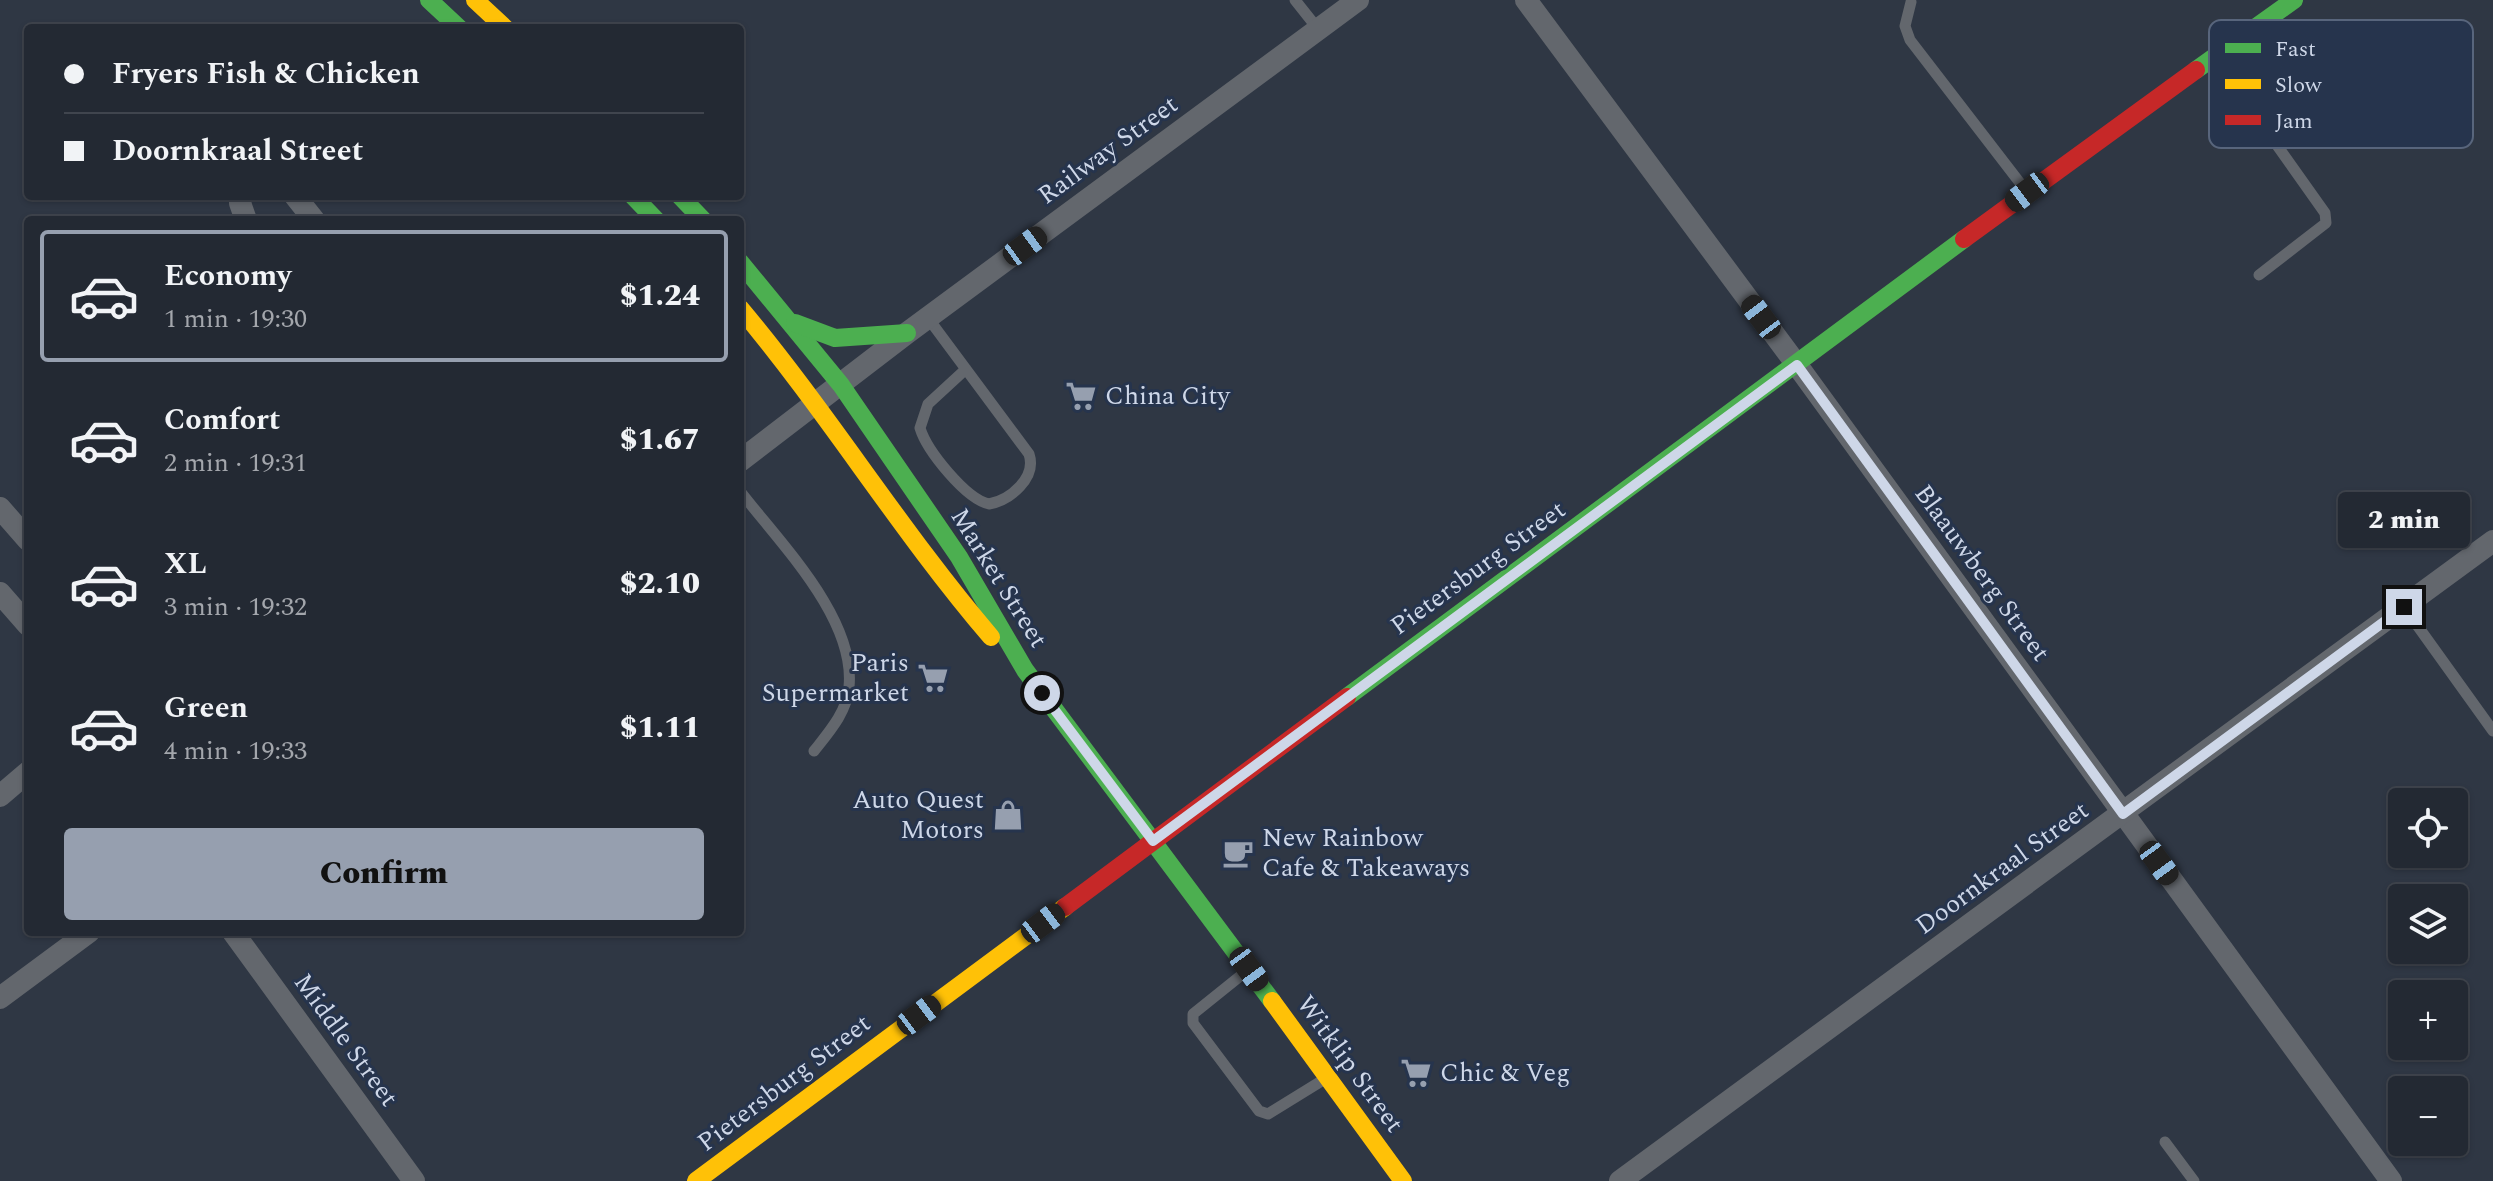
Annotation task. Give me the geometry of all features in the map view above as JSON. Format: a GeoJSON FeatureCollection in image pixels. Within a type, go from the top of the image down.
{"type":"FeatureCollection","features":[{"type":"Feature","properties":{"kind":"street"},"geometry":{"type":"LineString","coordinates":[[429,0],[455,24]]}},
{"type":"Feature","properties":{"kind":"street"},"geometry":{"type":"LineString","coordinates":[[475,0],[501,24]]}},
{"type":"Feature","properties":{"kind":"street","name":"Railway Street"},"geometry":{"type":"LineString","coordinates":[[744,458],[816,406],[907,333],[1358,0]]}},
{"type":"Feature","properties":{"kind":"street","name":"Blaauwberg Street"},"geometry":{"type":"LineString","coordinates":[[1526,0],[1797,365],[2391,1181]]}},
{"type":"Feature","properties":{"kind":"street","name":"Pietersburg Street"},"geometry":{"type":"LineString","coordinates":[[2267,20],[2294,0]]}},
{"type":"Feature","properties":{"kind":"street","name":"Pietersburg Street"},"geometry":{"type":"LineString","coordinates":[[696,1181],[2027,192],[2209,62]]}},
{"type":"Feature","properties":{"kind":"street"},"geometry":{"type":"LineString","coordinates":[[298,200],[311,216]]}},
{"type":"Feature","properties":{"kind":"street"},"geometry":{"type":"LineString","coordinates":[[637,200],[652,216]]}},
{"type":"Feature","properties":{"kind":"street"},"geometry":{"type":"LineString","coordinates":[[684,200],[699,216]]}},
{"type":"Feature","properties":{"kind":"street","name":"Market Street"},"geometry":{"type":"LineString","coordinates":[[744,267],[793,322],[841,385],[959,557],[1025,670]]}},
{"type":"Feature","properties":{"kind":"street","name":"Market Street"},"geometry":{"type":"LineString","coordinates":[[744,313],[816,406],[939,576],[977,622],[1025,670]]}},
{"type":"Feature","properties":{"kind":"street"},"geometry":{"type":"LineString","coordinates":[[793,322],[835,338],[907,333]]}},
{"type":"Feature","properties":{"kind":"street"},"geometry":{"type":"LineString","coordinates":[[0,508],[24,535]]}},
{"type":"Feature","properties":{"kind":"street","name":"Doornkraal Street"},"geometry":{"type":"LineString","coordinates":[[1620,1181],[2493,541]]}},
{"type":"Feature","properties":{"kind":"street"},"geometry":{"type":"LineString","coordinates":[[0,593],[24,620]]}},
{"type":"Feature","properties":{"kind":"street","name":"Witklip Street"},"geometry":{"type":"LineString","coordinates":[[1025,670],[1403,1181]]}},
{"type":"Feature","properties":{"kind":"street"},"geometry":{"type":"LineString","coordinates":[[0,796],[24,775]]}},
{"type":"Feature","properties":{"kind":"street"},"geometry":{"type":"LineString","coordinates":[[0,998],[84,936]]}},
{"type":"Feature","properties":{"kind":"street","name":"Middle Street"},"geometry":{"type":"LineString","coordinates":[[236,936],[414,1181]]}},
{"type":"Feature","properties":{"kind":"lane"},"geometry":{"type":"LineString","coordinates":[[1295,0],[1318,29]]}},
{"type":"Feature","properties":{"kind":"lane"},"geometry":{"type":"LineString","coordinates":[[1911,2],[1905,26],[1910,40],[2027,192]]}},
{"type":"Feature","properties":{"kind":"lane"},"geometry":{"type":"LineString","coordinates":[[2259,275],[2326,223],[2325,213],[2279,148]]}},
{"type":"Feature","properties":{"kind":"lane"},"geometry":{"type":"LineString","coordinates":[[928,318],[966,369],[1031,460],[1026,480],[997,502],[989,504],[971,498],[927,445],[920,428],[928,404],[966,369]]}},
{"type":"Feature","properties":{"kind":"lane"},"geometry":{"type":"LineString","coordinates":[[744,496],[830,611],[846,647],[849,689],[843,709],[814,751]]}},
{"type":"Feature","properties":{"kind":"lane"},"geometry":{"type":"LineString","coordinates":[[2404,607],[2493,731]]}},
{"type":"Feature","properties":{"kind":"lane"},"geometry":{"type":"LineString","coordinates":[[1249,969],[1193,1014],[1193,1023],[1259,1111],[1268,1114],[1328,1077]]}},
{"type":"Feature","properties":{"kind":"lane"},"geometry":{"type":"LineString","coordinates":[[2165,1142],[2194,1181]]}},
{"type":"Feature","properties":{"kind":"traffic: fast"},"geometry":{"type":"LineString","coordinates":[[429,0],[455,24]]}},
{"type":"Feature","properties":{"kind":"traffic: fast"},"geometry":{"type":"LineString","coordinates":[[2266,20],[2294,0]]}},
{"type":"Feature","properties":{"kind":"traffic: fast"},"geometry":{"type":"LineString","coordinates":[[2196,70],[2209,61]]}},
{"type":"Feature","properties":{"kind":"traffic: fast"},"geometry":{"type":"LineString","coordinates":[[637,200],[652,216]]}},
{"type":"Feature","properties":{"kind":"traffic: fast"},"geometry":{"type":"LineString","coordinates":[[684,200],[699,216]]}},
{"type":"Feature","properties":{"kind":"traffic: fast"},"geometry":{"type":"LineString","coordinates":[[1347,697],[1964,239]]}},
{"type":"Feature","properties":{"kind":"traffic: fast"},"geometry":{"type":"LineString","coordinates":[[744,267],[841,385],[959,557],[1025,670],[1272,1001]]}},
{"type":"Feature","properties":{"kind":"traffic: fast"},"geometry":{"type":"LineString","coordinates":[[795,323],[835,338],[907,333]]}},
{"type":"Feature","properties":{"kind":"traffic: slow"},"geometry":{"type":"LineString","coordinates":[[475,0],[501,24]]}},
{"type":"Feature","properties":{"kind":"traffic: slow"},"geometry":{"type":"LineString","coordinates":[[744,313],[804,389],[926,556],[991,637]]}},
{"type":"Feature","properties":{"kind":"traffic: slow"},"geometry":{"type":"LineString","coordinates":[[696,1181],[1065,907]]}},
{"type":"Feature","properties":{"kind":"traffic: slow"},"geometry":{"type":"LineString","coordinates":[[1272,1001],[1403,1181]]}},
{"type":"Feature","properties":{"kind":"traffic: jam"},"geometry":{"type":"LineString","coordinates":[[1964,239],[2196,70]]}},
{"type":"Feature","properties":{"kind":"traffic: jam"},"geometry":{"type":"LineString","coordinates":[[1065,907],[1347,697]]}},
{"type":"Feature","properties":{"kind":"place","name":"China City"},"geometry":{"type":"Point","coordinates":[1081,396]}},
{"type":"Feature","properties":{"kind":"place","name":"Paris Supermarket"},"geometry":{"type":"Point","coordinates":[933,678]}},
{"type":"Feature","properties":{"kind":"place","name":"Auto Quest Motors"},"geometry":{"type":"Point","coordinates":[1008,815]}},
{"type":"Feature","properties":{"kind":"place","name":"New Rainbow Cafe & Takeaways"},"geometry":{"type":"Point","coordinates":[1238,853]}},
{"type":"Feature","properties":{"kind":"place","name":"Chic & Veg"},"geometry":{"type":"Point","coordinates":[1416,1073]}},
{"type":"Feature","properties":{"kind":"route"},"geometry":{"type":"LineString","coordinates":[[1042,693],[1153,841],[1797,365],[2123,814],[2404,607]]}}]}
